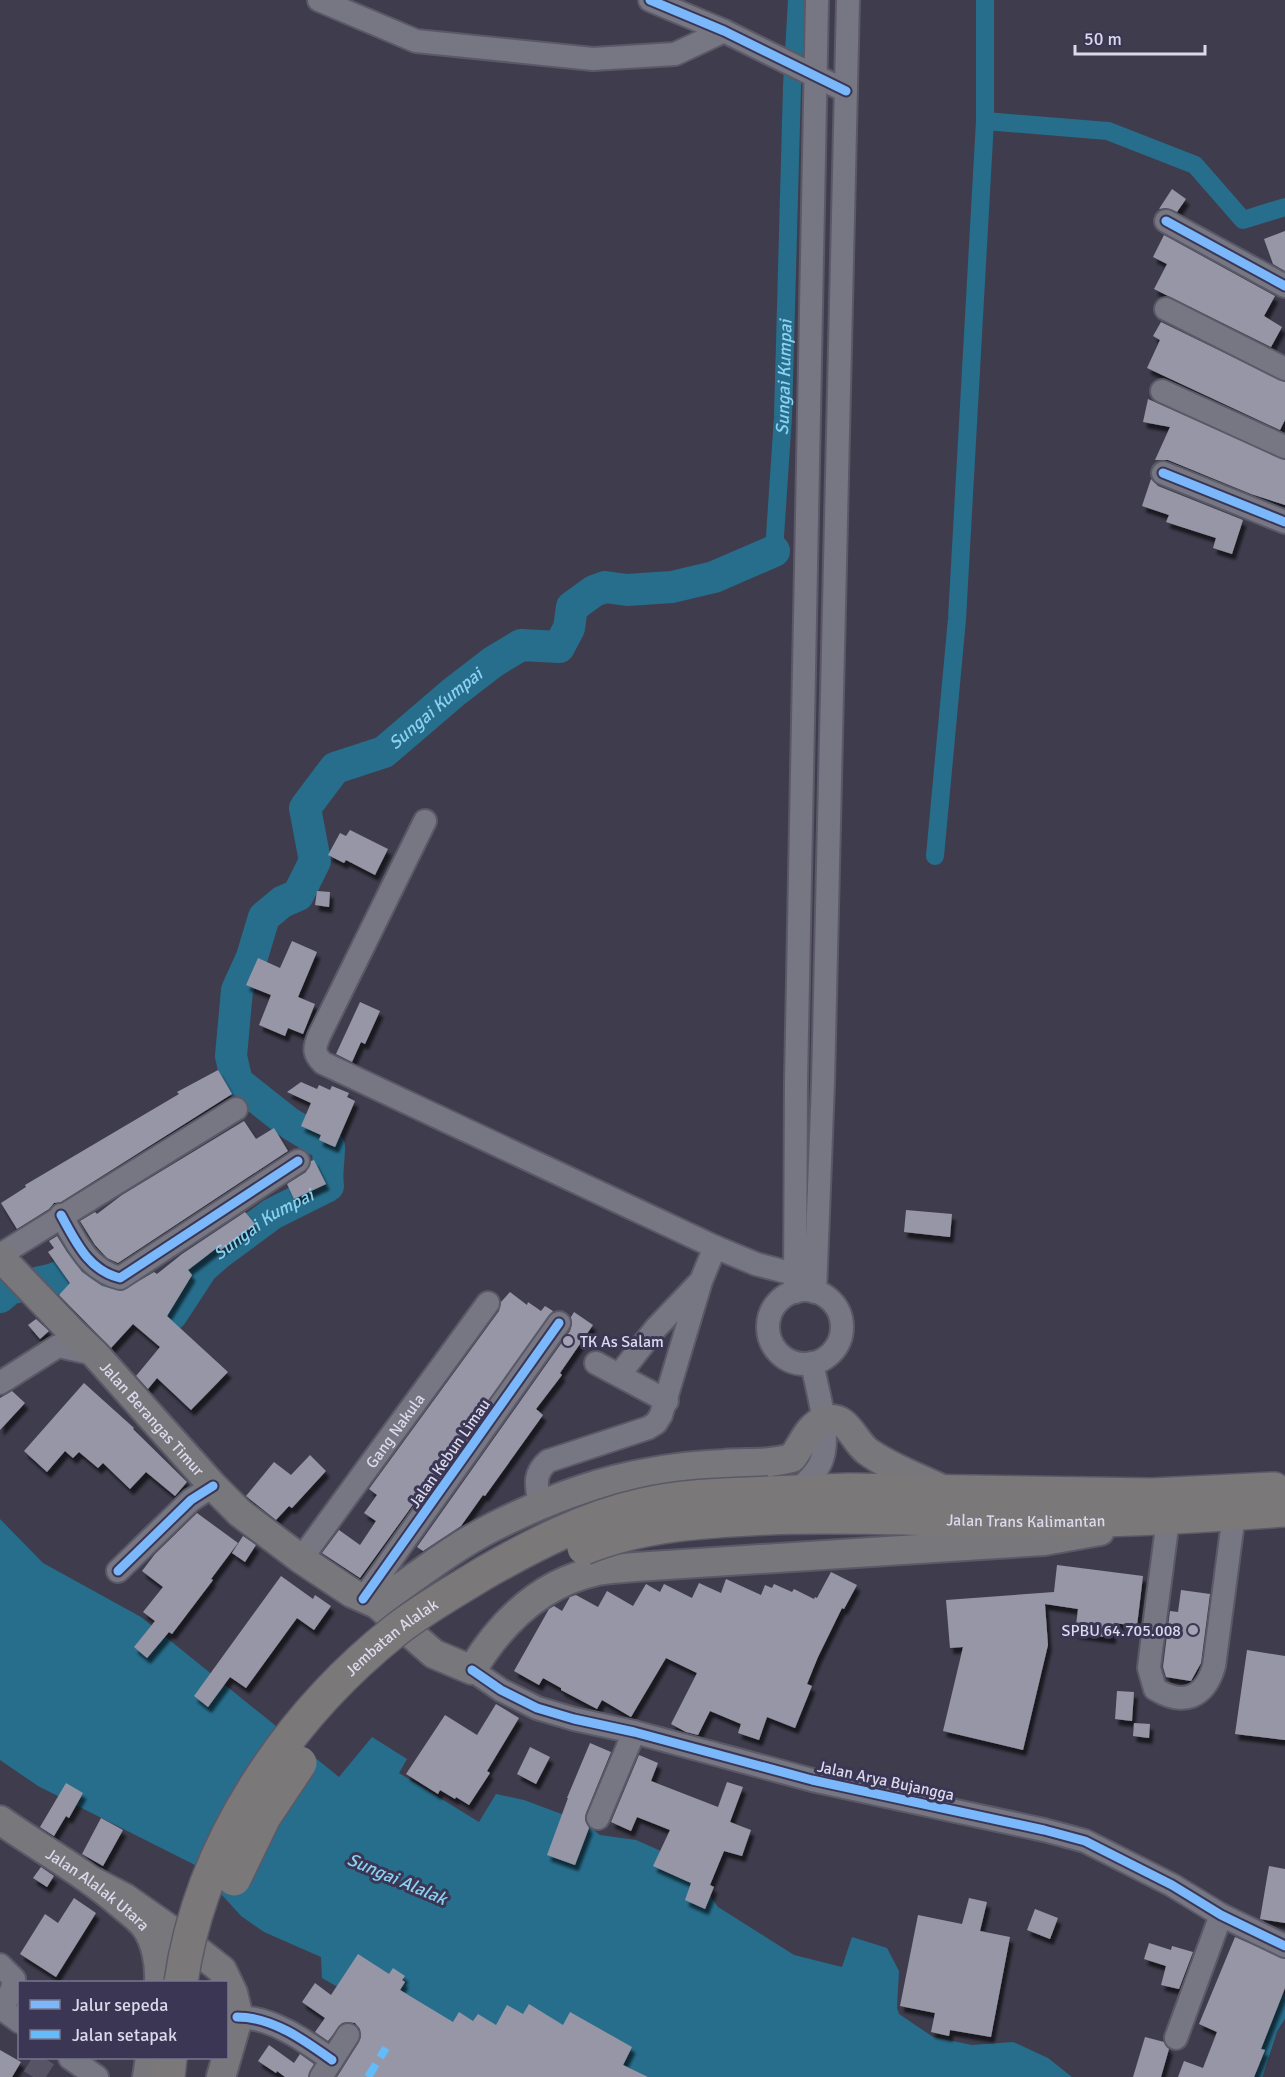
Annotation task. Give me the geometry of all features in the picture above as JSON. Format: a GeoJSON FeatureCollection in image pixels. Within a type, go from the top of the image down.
{"type":"FeatureCollection","features":[{"type":"Feature","properties":{"kind":"highway","name":"Jalan Trans Kalimantan"},"geometry":{"type":"LineString","coordinates":[[778,1501],[947,1491],[1152,1495],[1285,1488]]}},
{"type":"Feature","properties":{"kind":"highway","name":"Jembatan Alalak"},"geometry":{"type":"LineString","coordinates":[[181,1981],[191,1934],[205,1892],[229,1834],[252,1792],[300,1724],[330,1689],[398,1628],[435,1602],[510,1558],[591,1521],[641,1505],[681,1498],[778,1501]]}},
{"type":"Feature","properties":{"kind":"highway","name":"Jalan Trans Kalimantan"},"geometry":{"type":"LineString","coordinates":[[778,1501],[843,1516],[1044,1521],[1168,1519],[1285,1509]]}},
{"type":"Feature","properties":{"kind":"highway","name":"Jembatan Alalak"},"geometry":{"type":"LineString","coordinates":[[204,1981],[224,1904],[250,1843],[264,1817],[313,1744],[346,1705],[378,1675],[447,1621],[519,1578],[558,1559],[609,1538],[778,1501]]}},
{"type":"Feature","properties":{"kind":"highway"},"geometry":{"type":"LineString","coordinates":[[168,2077],[170,2059]]}},
{"type":"Feature","properties":{"kind":"highway"},"geometry":{"type":"LineString","coordinates":[[190,2077],[192,2059]]}},
{"type":"Feature","properties":{"kind":"main road","name":"Jalan Berangas Timur"},"geometry":{"type":"LineString","coordinates":[[6,1263],[95,1354],[240,1513],[301,1559],[370,1601],[434,1654],[472,1670]]}},
{"type":"Feature","properties":{"kind":"main road"},"geometry":{"type":"LineString","coordinates":[[370,1601],[494,1526],[561,1496],[643,1473],[726,1463],[773,1463],[792,1458],[808,1433],[823,1420],[833,1419],[842,1422],[865,1450],[947,1491]]}},
{"type":"Feature","properties":{"kind":"main road"},"geometry":{"type":"LineString","coordinates":[[472,1670],[485,1648],[513,1616],[527,1604],[550,1588],[597,1571],[658,1565],[1044,1541],[1102,1531],[1118,1520]]}},
{"type":"Feature","properties":{"kind":"main road","name":"Jalan Alalak Utara"},"geometry":{"type":"LineString","coordinates":[[0,1820],[94,1882],[146,1927],[164,1938],[159,1981]]}},
{"type":"Feature","properties":{"kind":"main road"},"geometry":{"type":"LineString","coordinates":[[164,1938],[222,1970],[227,1981]]}},
{"type":"Feature","properties":{"kind":"main road"},"geometry":{"type":"LineString","coordinates":[[228,1983],[233,1993],[237,2017],[228,2053]]}},
{"type":"Feature","properties":{"kind":"main road"},"geometry":{"type":"LineString","coordinates":[[147,2077],[150,2059]]}},
{"type":"Feature","properties":{"kind":"main road"},"geometry":{"type":"LineString","coordinates":[[221,2077],[226,2059]]}},
{"type":"Feature","properties":{"kind":"street"},"geometry":{"type":"LineString","coordinates":[[319,0],[416,41],[593,59],[675,54],[724,31]]}},
{"type":"Feature","properties":{"kind":"street"},"geometry":{"type":"LineString","coordinates":[[650,0],[724,31],[846,91]]}},
{"type":"Feature","properties":{"kind":"street"},"geometry":{"type":"LineString","coordinates":[[801,1286],[796,1082],[800,67],[817,0]]}},
{"type":"Feature","properties":{"kind":"street"},"geometry":{"type":"LineString","coordinates":[[801,1286],[823,1083],[849,0]]}},
{"type":"Feature","properties":{"kind":"street"},"geometry":{"type":"LineString","coordinates":[[1166,221],[1285,286]]}},
{"type":"Feature","properties":{"kind":"street"},"geometry":{"type":"LineString","coordinates":[[1166,309],[1285,369]]}},
{"type":"Feature","properties":{"kind":"street"},"geometry":{"type":"LineString","coordinates":[[1162,392],[1285,447]]}},
{"type":"Feature","properties":{"kind":"street"},"geometry":{"type":"LineString","coordinates":[[1163,473],[1285,522]]}},
{"type":"Feature","properties":{"kind":"street"},"geometry":{"type":"LineString","coordinates":[[425,821],[319,1035],[315,1046],[318,1058],[323,1063],[801,1286],[821,1293],[833,1302],[840,1314],[842,1329],[839,1343],[830,1354],[812,1364],[789,1361],[777,1352],[770,1340],[768,1326],[771,1311],[780,1299],[801,1286]]}},
{"type":"Feature","properties":{"kind":"street"},"geometry":{"type":"LineString","coordinates":[[6,1263],[61,1215],[236,1108]]}},
{"type":"Feature","properties":{"kind":"street"},"geometry":{"type":"LineString","coordinates":[[61,1215],[83,1254],[101,1270],[120,1278],[297,1161]]}},
{"type":"Feature","properties":{"kind":"street"},"geometry":{"type":"LineString","coordinates":[[540,1506],[537,1478],[539,1469],[548,1461],[648,1428],[656,1423],[667,1401],[701,1281],[715,1246]]}},
{"type":"Feature","properties":{"kind":"street"},"geometry":{"type":"LineString","coordinates":[[619,1375],[656,1328],[701,1281]]}},
{"type":"Feature","properties":{"kind":"street","name":"Gang Nakula"},"geometry":{"type":"LineString","coordinates":[[301,1559],[488,1303]]}},
{"type":"Feature","properties":{"kind":"street","name":"Jalan Kebun Limau"},"geometry":{"type":"LineString","coordinates":[[370,1601],[559,1323]]}},
{"type":"Feature","properties":{"kind":"street"},"geometry":{"type":"LineString","coordinates":[[0,1383],[58,1346],[95,1354]]}},
{"type":"Feature","properties":{"kind":"street"},"geometry":{"type":"LineString","coordinates":[[596,1363],[667,1401]]}},
{"type":"Feature","properties":{"kind":"street"},"geometry":{"type":"LineString","coordinates":[[778,1501],[815,1473],[822,1461],[825,1449],[823,1420],[812,1364]]}},
{"type":"Feature","properties":{"kind":"street"},"geometry":{"type":"LineString","coordinates":[[118,1571],[190,1500],[213,1486]]}},
{"type":"Feature","properties":{"kind":"street"},"geometry":{"type":"LineString","coordinates":[[1168,1519],[1158,1583],[1149,1668],[1155,1689],[1163,1694],[1185,1699],[1203,1690],[1215,1666],[1234,1514]]}},
{"type":"Feature","properties":{"kind":"street","name":"Jalan Arya Bujangga"},"geometry":{"type":"LineString","coordinates":[[472,1670],[501,1690],[537,1708],[574,1719],[634,1732],[812,1780],[1085,1841],[1172,1885],[1221,1915],[1285,1946]]}},
{"type":"Feature","properties":{"kind":"street"},"geometry":{"type":"LineString","coordinates":[[598,1818],[634,1732]]}},
{"type":"Feature","properties":{"kind":"street"},"geometry":{"type":"LineString","coordinates":[[1176,2038],[1221,1915]]}},
{"type":"Feature","properties":{"kind":"street"},"geometry":{"type":"LineString","coordinates":[[0,1965],[14,1979],[12,1989],[2,2009],[18,2021]]}},
{"type":"Feature","properties":{"kind":"street"},"geometry":{"type":"LineString","coordinates":[[237,2017],[256,2018],[305,2030],[326,2069],[348,2035]]}},
{"type":"Feature","properties":{"kind":"street"},"geometry":{"type":"LineString","coordinates":[[71,2059],[97,2077]]}},
{"type":"Feature","properties":{"kind":"water","name":"Sungai Alalak"},"geometry":{"type":"Polygon","coordinates":[[[0,1519],[43,1563],[141,1617],[339,1777],[372,1737],[407,1759],[399,1773],[479,1822],[496,1794],[524,1800],[583,1822],[600,1835],[636,1840],[688,1863],[718,1907],[794,1955],[842,1967],[852,1937],[887,1948],[899,1971],[897,2008],[899,2014],[933,2037],[972,2045],[1013,2042],[1048,2058],[1072,2077],[598,2077],[359,1999],[322,1978],[321,1957],[264,1932],[241,1916],[195,1865],[38,1786],[0,1760],[0,1519]]]}},
{"type":"Feature","properties":{"kind":"building"},"geometry":{"type":"Polygon","coordinates":[[[1172,189],[1186,199],[1177,212],[1166,208],[1159,209],[1172,189]]]}},
{"type":"Feature","properties":{"kind":"building"},"geometry":{"type":"Polygon","coordinates":[[[1285,231],[1285,271],[1273,264],[1264,239],[1285,231]]]}},
{"type":"Feature","properties":{"kind":"building"},"geometry":{"type":"Polygon","coordinates":[[[1164,235],[1275,296],[1264,316],[1282,327],[1271,347],[1154,289],[1167,264],[1153,257],[1164,235]]]}},
{"type":"Feature","properties":{"kind":"building"},"geometry":{"type":"Polygon","coordinates":[[[1161,322],[1285,382],[1285,420],[1280,430],[1147,368],[1160,340],[1153,336],[1161,322]]]}},
{"type":"Feature","properties":{"kind":"building"},"geometry":{"type":"Polygon","coordinates":[[[1148,399],[1285,460],[1285,505],[1251,494],[1168,460],[1155,460],[1170,427],[1143,422],[1148,399]]]}},
{"type":"Feature","properties":{"kind":"building"},"geometry":{"type":"Polygon","coordinates":[[[1151,479],[1158,486],[1243,520],[1232,554],[1213,548],[1216,538],[1166,522],[1169,515],[1142,506],[1151,479]]]}},
{"type":"Feature","properties":{"kind":"building"},"geometry":{"type":"Polygon","coordinates":[[[350,830],[388,849],[375,875],[346,860],[344,863],[328,855],[340,833],[346,836],[350,830]]]}},
{"type":"Feature","properties":{"kind":"building"},"geometry":{"type":"Polygon","coordinates":[[[317,891],[330,892],[329,907],[315,905],[317,891]]]}},
{"type":"Feature","properties":{"kind":"building"},"geometry":{"type":"Polygon","coordinates":[[[292,941],[317,952],[298,997],[315,1004],[303,1034],[288,1028],[285,1036],[259,1025],[271,995],[246,985],[258,958],[280,968],[292,941]]]}},
{"type":"Feature","properties":{"kind":"building"},"geometry":{"type":"Polygon","coordinates":[[[360,1002],[380,1011],[365,1044],[361,1042],[352,1062],[336,1054],[360,1002]]]}},
{"type":"Feature","properties":{"kind":"building"},"geometry":{"type":"Polygon","coordinates":[[[218,1070],[232,1094],[61,1202],[54,1203],[49,1209],[17,1229],[1,1203],[26,1187],[25,1185],[179,1094],[177,1092],[218,1070]]]}},
{"type":"Feature","properties":{"kind":"building"},"geometry":{"type":"Polygon","coordinates":[[[301,1082],[317,1089],[319,1085],[330,1090],[332,1086],[349,1093],[347,1097],[355,1101],[335,1147],[319,1140],[321,1135],[301,1126],[311,1103],[287,1092],[301,1082]]]}},
{"type":"Feature","properties":{"kind":"building"},"geometry":{"type":"Polygon","coordinates":[[[244,1121],[256,1139],[274,1128],[288,1151],[118,1263],[107,1258],[95,1245],[80,1221],[95,1212],[97,1214],[122,1195],[244,1121]]]}},
{"type":"Feature","properties":{"kind":"building"},"geometry":{"type":"Polygon","coordinates":[[[314,1160],[326,1184],[294,1199],[287,1184],[306,1172],[311,1161],[314,1160]]]}},
{"type":"Feature","properties":{"kind":"building"},"geometry":{"type":"Polygon","coordinates":[[[906,1210],[952,1214],[950,1237],[904,1232],[906,1210]]]}},
{"type":"Feature","properties":{"kind":"building"},"geometry":{"type":"Polygon","coordinates":[[[245,1212],[255,1224],[221,1250],[218,1247],[188,1270],[192,1275],[167,1316],[228,1372],[191,1410],[157,1378],[148,1389],[136,1376],[160,1347],[133,1324],[111,1348],[59,1295],[70,1283],[48,1252],[54,1248],[49,1241],[57,1236],[82,1272],[102,1286],[122,1291],[154,1272],[157,1274],[182,1254],[245,1212]]]}},
{"type":"Feature","properties":{"kind":"building"},"geometry":{"type":"Polygon","coordinates":[[[510,1292],[527,1305],[528,1302],[541,1311],[545,1306],[553,1311],[360,1578],[322,1553],[339,1530],[360,1545],[376,1521],[364,1513],[377,1495],[369,1489],[499,1311],[501,1302],[510,1292]]]}},
{"type":"Feature","properties":{"kind":"building"},"geometry":{"type":"Polygon","coordinates":[[[574,1312],[593,1325],[560,1373],[562,1375],[536,1409],[543,1415],[461,1526],[423,1551],[417,1547],[570,1331],[571,1317],[574,1312]]]}},
{"type":"Feature","properties":{"kind":"building"},"geometry":{"type":"Polygon","coordinates":[[[36,1319],[49,1331],[40,1339],[28,1325],[36,1319]]]}},
{"type":"Feature","properties":{"kind":"building"},"geometry":{"type":"Polygon","coordinates":[[[84,1383],[134,1428],[187,1482],[175,1496],[146,1472],[130,1489],[103,1463],[98,1468],[79,1452],[73,1458],[65,1451],[47,1472],[24,1451],[84,1383]]]}},
{"type":"Feature","properties":{"kind":"building"},"geometry":{"type":"Polygon","coordinates":[[[12,1391],[25,1403],[0,1430],[0,1398],[12,1391]]]}},
{"type":"Feature","properties":{"kind":"building"},"geometry":{"type":"Polygon","coordinates":[[[310,1455],[326,1471],[292,1508],[289,1506],[276,1520],[246,1496],[274,1462],[291,1475],[310,1455]]]}},
{"type":"Feature","properties":{"kind":"building"},"geometry":{"type":"Polygon","coordinates":[[[197,1513],[238,1543],[172,1634],[169,1632],[147,1658],[134,1647],[155,1621],[143,1612],[163,1587],[142,1571],[155,1554],[197,1513]]]}},
{"type":"Feature","properties":{"kind":"building"},"geometry":{"type":"Polygon","coordinates":[[[243,1536],[256,1545],[245,1562],[232,1553],[243,1536]]]}},
{"type":"Feature","properties":{"kind":"building"},"geometry":{"type":"Polygon","coordinates":[[[1057,1565],[1143,1576],[1137,1626],[1114,1623],[1112,1638],[1075,1633],[1078,1609],[1045,1604],[1048,1645],[1023,1750],[943,1731],[963,1647],[950,1648],[946,1600],[1054,1592],[1057,1565]]]}},
{"type":"Feature","properties":{"kind":"building"},"geometry":{"type":"Polygon","coordinates":[[[831,1572],[857,1585],[844,1609],[842,1608],[818,1657],[807,1684],[812,1686],[795,1728],[767,1717],[759,1740],[738,1733],[741,1724],[710,1711],[698,1735],[671,1724],[697,1673],[666,1658],[631,1717],[602,1700],[597,1709],[543,1678],[539,1685],[514,1671],[549,1609],[554,1606],[562,1611],[570,1597],[576,1595],[598,1607],[607,1591],[633,1606],[646,1584],[660,1592],[664,1584],[692,1598],[699,1583],[721,1593],[726,1579],[761,1595],[765,1585],[772,1588],[774,1584],[792,1592],[794,1589],[814,1599],[817,1598],[831,1572]]]}},
{"type":"Feature","properties":{"kind":"building"},"geometry":{"type":"Polygon","coordinates":[[[281,1576],[313,1599],[315,1595],[331,1606],[314,1630],[297,1618],[246,1688],[230,1677],[208,1707],[194,1696],[281,1576]]]}},
{"type":"Feature","properties":{"kind":"building"},"geometry":{"type":"Polygon","coordinates":[[[1181,1590],[1210,1594],[1201,1663],[1191,1681],[1166,1677],[1163,1667],[1170,1611],[1178,1612],[1181,1590]]]}},
{"type":"Feature","properties":{"kind":"building"},"geometry":{"type":"Polygon","coordinates":[[[1247,1650],[1285,1656],[1285,1740],[1235,1734],[1247,1650]]]}},
{"type":"Feature","properties":{"kind":"building"},"geometry":{"type":"Polygon","coordinates":[[[1117,1691],[1134,1692],[1132,1721],[1115,1719],[1117,1691]]]}},
{"type":"Feature","properties":{"kind":"building"},"geometry":{"type":"Polygon","coordinates":[[[496,1704],[519,1718],[487,1771],[490,1773],[469,1805],[440,1790],[438,1794],[406,1774],[445,1715],[477,1735],[496,1704]]]}},
{"type":"Feature","properties":{"kind":"building"},"geometry":{"type":"Polygon","coordinates":[[[1134,1723],[1150,1724],[1149,1738],[1133,1736],[1134,1723]]]}},
{"type":"Feature","properties":{"kind":"building"},"geometry":{"type":"Polygon","coordinates":[[[590,1743],[611,1752],[586,1813],[585,1820],[589,1828],[575,1865],[547,1855],[590,1743]]]}},
{"type":"Feature","properties":{"kind":"building"},"geometry":{"type":"Polygon","coordinates":[[[530,1747],[550,1757],[536,1784],[517,1774],[530,1747]]]}},
{"type":"Feature","properties":{"kind":"building"},"geometry":{"type":"Polygon","coordinates":[[[639,1755],[658,1763],[651,1781],[718,1807],[727,1782],[743,1787],[730,1822],[751,1830],[742,1856],[724,1851],[710,1885],[714,1887],[705,1909],[685,1900],[691,1883],[653,1866],[670,1830],[637,1817],[631,1831],[611,1822],[639,1755]]]}},
{"type":"Feature","properties":{"kind":"building"},"geometry":{"type":"Polygon","coordinates":[[[66,1783],[83,1793],[69,1818],[66,1816],[54,1836],[40,1827],[66,1783]]]}},
{"type":"Feature","properties":{"kind":"building"},"geometry":{"type":"Polygon","coordinates":[[[101,1818],[123,1830],[103,1866],[82,1854],[101,1818]]]}},
{"type":"Feature","properties":{"kind":"building"},"geometry":{"type":"Polygon","coordinates":[[[1269,1866],[1285,1869],[1285,1923],[1260,1919],[1269,1866]]]}},
{"type":"Feature","properties":{"kind":"building"},"geometry":{"type":"Polygon","coordinates":[[[41,1867],[54,1876],[47,1887],[33,1878],[41,1867]]]}},
{"type":"Feature","properties":{"kind":"building"},"geometry":{"type":"Polygon","coordinates":[[[74,1898],[96,1913],[56,1977],[20,1954],[45,1914],[58,1923],[74,1898]]]}},
{"type":"Feature","properties":{"kind":"building"},"geometry":{"type":"Polygon","coordinates":[[[969,1898],[987,1902],[980,1931],[1010,1937],[991,2037],[950,2030],[949,2036],[931,2032],[935,2013],[900,2006],[918,1915],[962,1924],[969,1898]]]}},
{"type":"Feature","properties":{"kind":"building"},"geometry":{"type":"Polygon","coordinates":[[[1035,1909],[1058,1918],[1050,1939],[1027,1930],[1035,1909]]]}},
{"type":"Feature","properties":{"kind":"building"},"geometry":{"type":"Polygon","coordinates":[[[1235,1937],[1285,1959],[1285,1988],[1261,2049],[1265,2050],[1254,2077],[1178,2077],[1184,2061],[1203,2068],[1217,2032],[1199,2024],[1235,1937]]]}},
{"type":"Feature","properties":{"kind":"building"},"geometry":{"type":"Polygon","coordinates":[[[1149,1943],[1171,1950],[1172,1946],[1193,1952],[1179,1989],[1161,1985],[1166,1966],[1144,1959],[1149,1943]]]}},
{"type":"Feature","properties":{"kind":"building"},"geometry":{"type":"Polygon","coordinates":[[[358,1954],[389,1974],[393,1968],[405,1976],[402,1980],[405,1982],[400,1990],[453,2022],[459,2012],[473,2021],[478,2014],[496,2025],[507,2005],[523,2014],[529,2004],[563,2025],[570,2012],[632,2047],[623,2065],[648,2077],[337,2077],[359,2042],[360,2029],[355,2023],[342,2023],[328,2041],[315,2032],[325,2018],[302,2002],[315,1983],[331,1995],[358,1954]]]}},
{"type":"Feature","properties":{"kind":"building"},"geometry":{"type":"Polygon","coordinates":[[[1145,2037],[1164,2042],[1169,2049],[1161,2077],[1133,2077],[1145,2037]]]}},
{"type":"Feature","properties":{"kind":"building"},"geometry":{"type":"Polygon","coordinates":[[[269,2045],[294,2063],[300,2054],[314,2064],[308,2077],[285,2077],[258,2061],[269,2045]]]}},
{"type":"Feature","properties":{"kind":"building"},"geometry":{"type":"Polygon","coordinates":[[[0,2050],[21,2062],[12,2077],[0,2077],[0,2050]]]}},
{"type":"Feature","properties":{"kind":"waterway","name":"Sungai Kumpai"},"geometry":{"type":"LineString","coordinates":[[774,551],[783,417],[792,87],[797,0]]}},
{"type":"Feature","properties":{"kind":"waterway"},"geometry":{"type":"LineString","coordinates":[[935,856],[957,619],[985,121],[985,0]]}},
{"type":"Feature","properties":{"kind":"waterway","name":"Sungai Kumpai"},"geometry":{"type":"LineString","coordinates":[[985,121],[1108,131],[1195,165],[1243,220],[1285,207]]}},
{"type":"Feature","properties":{"kind":"waterway","name":"Sungai Kumpai"},"geometry":{"type":"LineString","coordinates":[[0,1297],[9,1289],[54,1279],[86,1264],[157,1309],[172,1314],[202,1268],[218,1254],[272,1214],[328,1186],[329,1147],[289,1123],[237,1082],[231,1056],[237,990],[252,957],[264,917],[282,902],[298,895],[315,861],[305,808],[335,768],[384,752],[454,692],[493,662],[521,645],[559,647],[569,628],[572,607],[594,591],[605,587],[627,590],[672,587],[714,577],[774,551]]}},
{"type":"Feature","properties":{"kind":"waterway"},"geometry":{"type":"LineString","coordinates":[[1253,2077],[1269,2027],[1285,2002]]}},
{"type":"Feature","properties":{"kind":"tunnel"},"geometry":{"type":"LineString","coordinates":[[33,2077],[44,2059]]}},
{"type":"Feature","properties":{"kind":"marked path"},"geometry":{"type":"LineString","coordinates":[[368,2077],[386,2048]]}},
{"type":"Feature","properties":{"kind":"cycle path"},"geometry":{"type":"LineString","coordinates":[[650,0],[724,31],[846,91]]}},
{"type":"Feature","properties":{"kind":"cycle path"},"geometry":{"type":"LineString","coordinates":[[1166,221],[1285,286]]}},
{"type":"Feature","properties":{"kind":"cycle path"},"geometry":{"type":"LineString","coordinates":[[1163,473],[1285,522]]}},
{"type":"Feature","properties":{"kind":"cycle path"},"geometry":{"type":"LineString","coordinates":[[61,1215],[78,1245],[91,1262],[99,1269],[120,1278],[298,1161]]}},
{"type":"Feature","properties":{"kind":"cycle path"},"geometry":{"type":"LineString","coordinates":[[363,1599],[559,1323]]}},
{"type":"Feature","properties":{"kind":"cycle path"},"geometry":{"type":"LineString","coordinates":[[118,1571],[191,1500],[213,1486]]}},
{"type":"Feature","properties":{"kind":"cycle path"},"geometry":{"type":"LineString","coordinates":[[472,1670],[501,1690],[537,1708],[574,1719],[634,1732],[812,1780],[1085,1841],[1172,1885],[1221,1915],[1285,1946]]}},
{"type":"Feature","properties":{"kind":"cycle path"},"geometry":{"type":"LineString","coordinates":[[237,2017],[275,2025],[332,2060]]}},
{"type":"Feature","properties":{"kind":"place","name":"TK As Salam"},"geometry":{"type":"Point","coordinates":[568,1341]}},
{"type":"Feature","properties":{"kind":"place","name":"SPBU 64.705.008"},"geometry":{"type":"Point","coordinates":[1193,1630]}}]}
